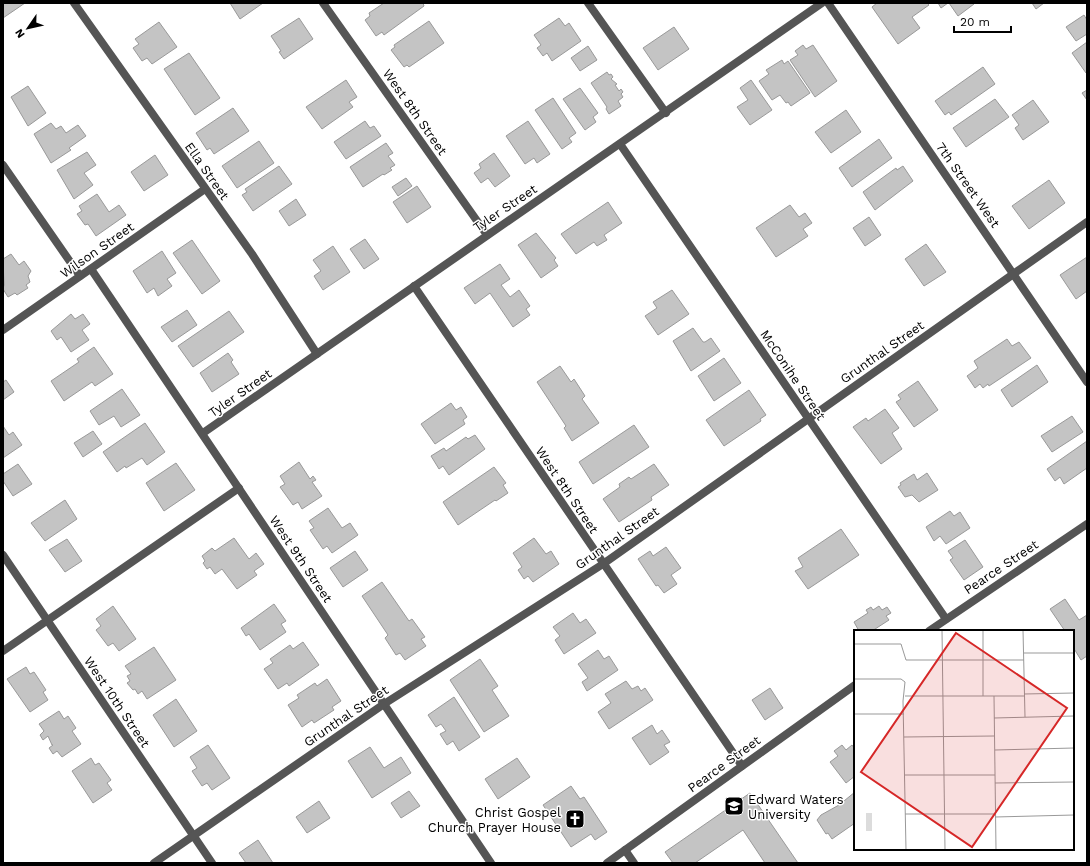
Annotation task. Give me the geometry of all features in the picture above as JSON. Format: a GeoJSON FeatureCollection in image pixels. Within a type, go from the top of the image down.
{"type":"FeatureCollection","features":[{"type":"Feature","properties":{"kind":"street","name":"Ella Street"},"geometry":{"type":"LineString","coordinates":[[74,3],[252,254],[317,354]]}},
{"type":"Feature","properties":{"kind":"street","name":"West 8th Street"},"geometry":{"type":"LineString","coordinates":[[323,3],[487,235]]}},
{"type":"Feature","properties":{"kind":"street"},"geometry":{"type":"LineString","coordinates":[[588,3],[666,113]]}},
{"type":"Feature","properties":{"kind":"street","name":"Tyler Street"},"geometry":{"type":"LineString","coordinates":[[203,433],[487,235],[666,113],[822,3]]}},
{"type":"Feature","properties":{"kind":"street","name":"7th Street West"},"geometry":{"type":"LineString","coordinates":[[828,3],[1014,273],[1087,382]]}},
{"type":"Feature","properties":{"kind":"street","name":"McConihe Street"},"geometry":{"type":"LineString","coordinates":[[620,144],[946,619]]}},
{"type":"Feature","properties":{"kind":"street"},"geometry":{"type":"LineString","coordinates":[[3,165],[80,276]]}},
{"type":"Feature","properties":{"kind":"street","name":"Wilson Street"},"geometry":{"type":"LineString","coordinates":[[3,330],[205,189]]}},
{"type":"Feature","properties":{"kind":"street","name":"Grunthal Street"},"geometry":{"type":"LineString","coordinates":[[154,863],[384,704],[603,564],[1087,222]]}},
{"type":"Feature","properties":{"kind":"street","name":"West 9th Street"},"geometry":{"type":"LineString","coordinates":[[91,269],[203,433],[491,863]]}},
{"type":"Feature","properties":{"kind":"street","name":"West 8th Street"},"geometry":{"type":"LineString","coordinates":[[414,286],[742,766]]}},
{"type":"Feature","properties":{"kind":"street"},"geometry":{"type":"LineString","coordinates":[[3,651],[239,488]]}},
{"type":"Feature","properties":{"kind":"street","name":"Pearce Street"},"geometry":{"type":"LineString","coordinates":[[931,630],[1087,524]]}},
{"type":"Feature","properties":{"kind":"street","name":"West 10th Street"},"geometry":{"type":"LineString","coordinates":[[3,555],[212,863]]}},
{"type":"Feature","properties":{"kind":"street","name":"Pearce Street"},"geometry":{"type":"LineString","coordinates":[[607,863],[854,686]]}},
{"type":"Feature","properties":{"kind":"street"},"geometry":{"type":"LineString","coordinates":[[625,850],[634,863]]}},
{"type":"Feature","properties":{"kind":"building"},"geometry":{"type":"Polygon","coordinates":[[[3,3],[25,3],[3,18],[3,3]]]}},
{"type":"Feature","properties":{"kind":"building"},"geometry":{"type":"Polygon","coordinates":[[[230,3],[263,3],[240,19],[230,3]]]}},
{"type":"Feature","properties":{"kind":"building"},"geometry":{"type":"Polygon","coordinates":[[[384,3],[423,3],[424,6],[384,35],[382,32],[376,36],[365,20],[370,16],[369,13],[384,3]]]}},
{"type":"Feature","properties":{"kind":"building"},"geometry":{"type":"Polygon","coordinates":[[[877,3],[927,3],[929,5],[912,17],[920,28],[898,44],[872,7],[877,3]]]}},
{"type":"Feature","properties":{"kind":"building"},"geometry":{"type":"Polygon","coordinates":[[[938,3],[948,3],[941,8],[938,3]]]}},
{"type":"Feature","properties":{"kind":"building"},"geometry":{"type":"Polygon","coordinates":[[[949,3],[973,3],[974,4],[958,16],[949,3]]]}},
{"type":"Feature","properties":{"kind":"building"},"geometry":{"type":"Polygon","coordinates":[[[1032,3],[1044,3],[1036,9],[1032,3]]]}},
{"type":"Feature","properties":{"kind":"building"},"geometry":{"type":"Polygon","coordinates":[[[1084,15],[1087,20],[1087,34],[1076,41],[1066,27],[1084,15]]]}},
{"type":"Feature","properties":{"kind":"building"},"geometry":{"type":"Polygon","coordinates":[[[299,18],[313,39],[284,59],[279,52],[281,51],[271,36],[299,18]]]}},
{"type":"Feature","properties":{"kind":"building"},"geometry":{"type":"Polygon","coordinates":[[[559,18],[565,26],[569,23],[581,41],[552,61],[547,53],[543,56],[537,48],[541,45],[534,35],[559,18]]]}},
{"type":"Feature","properties":{"kind":"building"},"geometry":{"type":"Polygon","coordinates":[[[429,21],[444,43],[409,67],[407,65],[404,67],[391,50],[395,47],[394,45],[429,21]]]}},
{"type":"Feature","properties":{"kind":"building"},"geometry":{"type":"Polygon","coordinates":[[[159,22],[177,47],[152,64],[147,58],[142,61],[133,48],[139,44],[135,39],[159,22]]]}},
{"type":"Feature","properties":{"kind":"building"},"geometry":{"type":"Polygon","coordinates":[[[674,27],[689,49],[658,70],[643,48],[674,27]]]}},
{"type":"Feature","properties":{"kind":"building"},"geometry":{"type":"Polygon","coordinates":[[[1087,42],[1087,72],[1086,73],[1072,53],[1087,42]]]}},
{"type":"Feature","properties":{"kind":"building"},"geometry":{"type":"Polygon","coordinates":[[[803,45],[806,49],[813,45],[837,81],[815,97],[790,60],[798,55],[795,51],[803,45]]]}},
{"type":"Feature","properties":{"kind":"building"},"geometry":{"type":"Polygon","coordinates":[[[588,46],[597,60],[580,71],[571,58],[588,46]]]}},
{"type":"Feature","properties":{"kind":"building"},"geometry":{"type":"Polygon","coordinates":[[[189,53],[220,98],[195,115],[164,69],[189,53]]]}},
{"type":"Feature","properties":{"kind":"building"},"geometry":{"type":"Polygon","coordinates":[[[782,60],[784,64],[788,61],[810,93],[791,106],[788,102],[786,103],[780,95],[772,100],[759,81],[769,74],[766,70],[782,60]]]}},
{"type":"Feature","properties":{"kind":"building"},"geometry":{"type":"Polygon","coordinates":[[[983,67],[995,84],[951,115],[949,112],[945,115],[935,101],[983,67]]]}},
{"type":"Feature","properties":{"kind":"building"},"geometry":{"type":"Polygon","coordinates":[[[607,72],[613,77],[611,79],[617,84],[615,85],[619,91],[621,89],[623,92],[621,94],[623,97],[618,101],[621,106],[609,114],[606,109],[607,107],[591,83],[607,72]]]}},
{"type":"Feature","properties":{"kind":"building"},"geometry":{"type":"Polygon","coordinates":[[[346,80],[357,97],[349,102],[353,107],[322,129],[306,107],[346,80]]]}},
{"type":"Feature","properties":{"kind":"building"},"geometry":{"type":"Polygon","coordinates":[[[751,80],[772,110],[750,125],[737,107],[748,100],[740,88],[751,80]]]}},
{"type":"Feature","properties":{"kind":"building"},"geometry":{"type":"Polygon","coordinates":[[[28,86],[46,113],[28,126],[11,97],[28,86]]]}},
{"type":"Feature","properties":{"kind":"building"},"geometry":{"type":"Polygon","coordinates":[[[580,88],[598,113],[593,117],[596,122],[585,130],[563,99],[580,88]]]}},
{"type":"Feature","properties":{"kind":"building"},"geometry":{"type":"Polygon","coordinates":[[[1087,90],[1087,100],[1082,93],[1087,90]]]}},
{"type":"Feature","properties":{"kind":"building"},"geometry":{"type":"Polygon","coordinates":[[[553,98],[576,133],[569,138],[572,142],[562,149],[535,110],[553,98]]]}},
{"type":"Feature","properties":{"kind":"building"},"geometry":{"type":"Polygon","coordinates":[[[995,99],[1009,117],[966,147],[953,128],[995,99]]]}},
{"type":"Feature","properties":{"kind":"building"},"geometry":{"type":"Polygon","coordinates":[[[1033,100],[1049,122],[1023,140],[1015,128],[1019,125],[1012,115],[1033,100]]]}},
{"type":"Feature","properties":{"kind":"building"},"geometry":{"type":"Polygon","coordinates":[[[233,108],[249,131],[214,154],[210,148],[207,150],[196,133],[233,108]]]}},
{"type":"Feature","properties":{"kind":"building"},"geometry":{"type":"Polygon","coordinates":[[[846,110],[861,132],[831,153],[815,132],[846,110]]]}},
{"type":"Feature","properties":{"kind":"building"},"geometry":{"type":"Polygon","coordinates":[[[365,121],[370,128],[374,126],[381,136],[346,159],[334,142],[365,121]]]}},
{"type":"Feature","properties":{"kind":"building"},"geometry":{"type":"Polygon","coordinates":[[[528,121],[550,154],[537,163],[534,158],[525,164],[506,136],[528,121]]]}},
{"type":"Feature","properties":{"kind":"building"},"geometry":{"type":"Polygon","coordinates":[[[51,123],[56,129],[61,126],[66,133],[78,125],[86,136],[69,148],[71,150],[51,163],[34,134],[51,123]]]}},
{"type":"Feature","properties":{"kind":"building"},"geometry":{"type":"Polygon","coordinates":[[[879,139],[892,158],[852,187],[839,168],[879,139]]]}},
{"type":"Feature","properties":{"kind":"building"},"geometry":{"type":"Polygon","coordinates":[[[259,141],[274,163],[237,188],[222,166],[259,141]]]}},
{"type":"Feature","properties":{"kind":"building"},"geometry":{"type":"Polygon","coordinates":[[[386,143],[393,153],[388,156],[395,165],[390,168],[392,170],[363,187],[350,167],[386,143]]]}},
{"type":"Feature","properties":{"kind":"building"},"geometry":{"type":"Polygon","coordinates":[[[87,152],[96,165],[84,173],[93,185],[74,199],[57,170],[87,152]]]}},
{"type":"Feature","properties":{"kind":"building"},"geometry":{"type":"Polygon","coordinates":[[[494,153],[510,176],[495,187],[488,178],[481,183],[474,173],[481,168],[479,164],[494,153]]]}},
{"type":"Feature","properties":{"kind":"building"},"geometry":{"type":"Polygon","coordinates":[[[155,155],[168,175],[144,191],[131,172],[155,155]]]}},
{"type":"Feature","properties":{"kind":"building"},"geometry":{"type":"Polygon","coordinates":[[[279,166],[292,184],[253,211],[242,195],[247,192],[245,189],[279,166]]]}},
{"type":"Feature","properties":{"kind":"building"},"geometry":{"type":"Polygon","coordinates":[[[903,166],[913,181],[875,210],[863,192],[896,168],[897,170],[903,166]]]}},
{"type":"Feature","properties":{"kind":"building"},"geometry":{"type":"Polygon","coordinates":[[[406,178],[412,186],[398,196],[392,187],[406,178]]]}},
{"type":"Feature","properties":{"kind":"building"},"geometry":{"type":"Polygon","coordinates":[[[1049,180],[1065,203],[1029,229],[1012,206],[1049,180]]]}},
{"type":"Feature","properties":{"kind":"building"},"geometry":{"type":"Polygon","coordinates":[[[417,186],[431,207],[407,223],[393,202],[417,186]]]}},
{"type":"Feature","properties":{"kind":"building"},"geometry":{"type":"Polygon","coordinates":[[[97,194],[109,212],[119,205],[126,215],[96,236],[88,224],[85,225],[77,214],[82,211],[79,206],[97,194]]]}},
{"type":"Feature","properties":{"kind":"building"},"geometry":{"type":"Polygon","coordinates":[[[296,199],[306,215],[289,226],[279,211],[296,199]]]}},
{"type":"Feature","properties":{"kind":"building"},"geometry":{"type":"Polygon","coordinates":[[[608,202],[622,223],[604,235],[607,240],[597,246],[594,242],[576,254],[561,234],[608,202]]]}},
{"type":"Feature","properties":{"kind":"building"},"geometry":{"type":"Polygon","coordinates":[[[790,205],[799,217],[805,213],[812,223],[803,229],[808,236],[776,257],[756,228],[790,205]]]}},
{"type":"Feature","properties":{"kind":"building"},"geometry":{"type":"Polygon","coordinates":[[[869,217],[881,235],[865,246],[853,228],[869,217]]]}},
{"type":"Feature","properties":{"kind":"building"},"geometry":{"type":"Polygon","coordinates":[[[536,233],[556,258],[554,260],[558,266],[541,278],[518,245],[536,233]]]}},
{"type":"Feature","properties":{"kind":"building"},"geometry":{"type":"Polygon","coordinates":[[[365,239],[379,259],[364,269],[350,249],[365,239]]]}},
{"type":"Feature","properties":{"kind":"building"},"geometry":{"type":"Polygon","coordinates":[[[192,240],[220,281],[202,294],[173,253],[192,240]]]}},
{"type":"Feature","properties":{"kind":"building"},"geometry":{"type":"Polygon","coordinates":[[[926,244],[946,272],[924,286],[905,259],[926,244]]]}},
{"type":"Feature","properties":{"kind":"building"},"geometry":{"type":"Polygon","coordinates":[[[333,246],[350,272],[323,290],[314,276],[321,271],[313,260],[333,246]]]}},
{"type":"Feature","properties":{"kind":"building"},"geometry":{"type":"Polygon","coordinates":[[[162,251],[176,273],[167,279],[172,286],[158,296],[154,288],[147,293],[133,271],[162,251]]]}},
{"type":"Feature","properties":{"kind":"building"},"geometry":{"type":"Polygon","coordinates":[[[11,254],[19,265],[24,261],[31,271],[28,276],[30,282],[26,285],[28,288],[17,295],[15,293],[8,297],[3,289],[3,259],[11,254]]]}},
{"type":"Feature","properties":{"kind":"building"},"geometry":{"type":"Polygon","coordinates":[[[1087,257],[1087,291],[1076,299],[1060,275],[1087,257]]]}},
{"type":"Feature","properties":{"kind":"building"},"geometry":{"type":"Polygon","coordinates":[[[500,264],[510,279],[501,285],[510,297],[519,290],[530,306],[526,309],[530,315],[513,327],[490,293],[475,304],[464,288],[500,264]]]}},
{"type":"Feature","properties":{"kind":"building"},"geometry":{"type":"Polygon","coordinates":[[[672,290],[689,314],[658,335],[645,316],[657,308],[653,302],[672,290]]]}},
{"type":"Feature","properties":{"kind":"building"},"geometry":{"type":"Polygon","coordinates":[[[187,310],[197,325],[172,342],[161,327],[187,310]]]}},
{"type":"Feature","properties":{"kind":"building"},"geometry":{"type":"Polygon","coordinates":[[[229,311],[244,332],[193,367],[178,346],[229,311]]]}},
{"type":"Feature","properties":{"kind":"building"},"geometry":{"type":"Polygon","coordinates":[[[71,314],[75,319],[83,314],[90,324],[82,330],[89,340],[71,352],[61,337],[57,340],[51,331],[71,314]]]}},
{"type":"Feature","properties":{"kind":"building"},"geometry":{"type":"Polygon","coordinates":[[[693,328],[703,342],[711,338],[720,351],[691,371],[673,341],[693,328]]]}},
{"type":"Feature","properties":{"kind":"building"},"geometry":{"type":"Polygon","coordinates":[[[1007,339],[1012,346],[1019,342],[1031,358],[989,386],[988,384],[983,388],[980,384],[975,388],[967,376],[978,368],[974,361],[1007,339]]]}},
{"type":"Feature","properties":{"kind":"building"},"geometry":{"type":"Polygon","coordinates":[[[94,347],[113,374],[95,386],[92,382],[64,401],[51,381],[79,362],[77,359],[94,347]]]}},
{"type":"Feature","properties":{"kind":"building"},"geometry":{"type":"Polygon","coordinates":[[[228,353],[233,360],[231,362],[239,374],[212,392],[200,373],[228,353]]]}},
{"type":"Feature","properties":{"kind":"building"},"geometry":{"type":"Polygon","coordinates":[[[724,358],[741,383],[714,401],[698,376],[724,358]]]}},
{"type":"Feature","properties":{"kind":"building"},"geometry":{"type":"Polygon","coordinates":[[[1037,365],[1048,382],[1012,407],[1001,390],[1037,365]]]}},
{"type":"Feature","properties":{"kind":"building"},"geometry":{"type":"Polygon","coordinates":[[[560,366],[571,382],[574,379],[585,396],[582,399],[599,423],[572,441],[564,428],[566,426],[537,382],[560,366]]]}},
{"type":"Feature","properties":{"kind":"building"},"geometry":{"type":"Polygon","coordinates":[[[6,380],[14,392],[3,400],[3,382],[6,380]]]}},
{"type":"Feature","properties":{"kind":"building"},"geometry":{"type":"Polygon","coordinates":[[[918,381],[938,410],[914,427],[896,402],[901,399],[898,395],[918,381]]]}},
{"type":"Feature","properties":{"kind":"building"},"geometry":{"type":"Polygon","coordinates":[[[122,389],[140,415],[121,427],[114,416],[99,425],[90,411],[122,389]]]}},
{"type":"Feature","properties":{"kind":"building"},"geometry":{"type":"Polygon","coordinates":[[[749,390],[766,415],[760,419],[761,421],[724,446],[706,420],[749,390]]]}},
{"type":"Feature","properties":{"kind":"building"},"geometry":{"type":"Polygon","coordinates":[[[451,403],[456,410],[461,407],[467,417],[463,420],[465,424],[435,444],[421,424],[451,403]]]}},
{"type":"Feature","properties":{"kind":"building"},"geometry":{"type":"Polygon","coordinates":[[[885,409],[899,428],[892,433],[902,449],[881,464],[853,427],[866,418],[868,421],[885,409]]]}},
{"type":"Feature","properties":{"kind":"building"},"geometry":{"type":"Polygon","coordinates":[[[1072,416],[1083,432],[1052,452],[1041,436],[1072,416]]]}},
{"type":"Feature","properties":{"kind":"building"},"geometry":{"type":"Polygon","coordinates":[[[145,423],[165,452],[147,465],[142,458],[126,468],[125,466],[117,472],[103,452],[145,423]]]}},
{"type":"Feature","properties":{"kind":"building"},"geometry":{"type":"Polygon","coordinates":[[[634,425],[649,447],[593,484],[579,462],[634,425]]]}},
{"type":"Feature","properties":{"kind":"building"},"geometry":{"type":"Polygon","coordinates":[[[3,426],[9,435],[13,432],[22,445],[3,458],[3,426]]]}},
{"type":"Feature","properties":{"kind":"building"},"geometry":{"type":"Polygon","coordinates":[[[93,431],[102,444],[83,457],[74,443],[93,431]]]}},
{"type":"Feature","properties":{"kind":"building"},"geometry":{"type":"Polygon","coordinates":[[[475,435],[485,449],[449,475],[443,466],[439,469],[431,456],[444,448],[446,451],[466,437],[468,439],[475,435]]]}},
{"type":"Feature","properties":{"kind":"building"},"geometry":{"type":"Polygon","coordinates":[[[1087,441],[1087,468],[1064,484],[1060,477],[1055,481],[1047,469],[1087,441]]]}},
{"type":"Feature","properties":{"kind":"building"},"geometry":{"type":"Polygon","coordinates":[[[299,462],[310,479],[313,476],[316,480],[312,482],[322,496],[302,509],[298,502],[293,505],[280,487],[285,484],[280,476],[299,462]]]}},
{"type":"Feature","properties":{"kind":"building"},"geometry":{"type":"Polygon","coordinates":[[[176,463],[195,490],[164,511],[146,483],[176,463]]]}},
{"type":"Feature","properties":{"kind":"building"},"geometry":{"type":"Polygon","coordinates":[[[18,464],[32,484],[13,496],[3,481],[3,474],[18,464]]]}},
{"type":"Feature","properties":{"kind":"building"},"geometry":{"type":"Polygon","coordinates":[[[654,464],[669,485],[651,497],[652,500],[619,522],[603,499],[620,487],[619,484],[629,477],[631,479],[654,464]]]}},
{"type":"Feature","properties":{"kind":"building"},"geometry":{"type":"Polygon","coordinates":[[[494,467],[506,483],[503,485],[508,493],[458,525],[443,502],[494,467]]]}},
{"type":"Feature","properties":{"kind":"building"},"geometry":{"type":"Polygon","coordinates":[[[927,473],[938,490],[919,502],[912,495],[905,497],[898,487],[901,485],[900,483],[914,474],[917,480],[927,473]]]}},
{"type":"Feature","properties":{"kind":"building"},"geometry":{"type":"Polygon","coordinates":[[[65,500],[77,519],[45,541],[31,523],[65,500]]]}},
{"type":"Feature","properties":{"kind":"building"},"geometry":{"type":"Polygon","coordinates":[[[328,508],[342,528],[350,523],[358,535],[332,553],[327,546],[323,549],[310,530],[314,528],[309,521],[328,508]]]}},
{"type":"Feature","properties":{"kind":"building"},"geometry":{"type":"Polygon","coordinates":[[[950,511],[954,516],[960,512],[970,528],[946,544],[940,536],[934,541],[926,527],[950,511]]]}},
{"type":"Feature","properties":{"kind":"building"},"geometry":{"type":"Polygon","coordinates":[[[841,529],[859,555],[808,589],[795,571],[803,567],[798,558],[841,529]]]}},
{"type":"Feature","properties":{"kind":"building"},"geometry":{"type":"Polygon","coordinates":[[[234,538],[249,559],[256,553],[264,564],[254,571],[257,575],[237,589],[222,569],[215,574],[210,567],[207,569],[203,563],[205,561],[202,556],[212,548],[215,551],[234,538]]]}},
{"type":"Feature","properties":{"kind":"building"},"geometry":{"type":"Polygon","coordinates":[[[534,538],[546,554],[551,551],[559,564],[533,582],[528,576],[524,579],[518,570],[522,567],[513,553],[534,538]]]}},
{"type":"Feature","properties":{"kind":"building"},"geometry":{"type":"Polygon","coordinates":[[[67,539],[82,561],[65,572],[49,550],[67,539]]]}},
{"type":"Feature","properties":{"kind":"building"},"geometry":{"type":"Polygon","coordinates":[[[965,540],[983,567],[964,580],[950,560],[953,558],[948,551],[965,540]]]}},
{"type":"Feature","properties":{"kind":"building"},"geometry":{"type":"Polygon","coordinates":[[[666,547],[681,568],[671,575],[677,584],[664,593],[658,585],[656,586],[638,559],[650,551],[653,556],[666,547]]]}},
{"type":"Feature","properties":{"kind":"building"},"geometry":{"type":"Polygon","coordinates":[[[355,551],[368,570],[343,587],[330,568],[355,551]]]}},
{"type":"Feature","properties":{"kind":"building"},"geometry":{"type":"Polygon","coordinates":[[[382,582],[409,621],[412,619],[425,637],[421,639],[426,646],[405,660],[400,653],[396,655],[385,638],[388,635],[362,596],[382,582]]]}},
{"type":"Feature","properties":{"kind":"building"},"geometry":{"type":"Polygon","coordinates":[[[1065,599],[1079,620],[1087,615],[1087,656],[1081,660],[1074,649],[1074,630],[1064,630],[1050,609],[1065,599]]]}},
{"type":"Feature","properties":{"kind":"building"},"geometry":{"type":"Polygon","coordinates":[[[274,604],[286,621],[281,624],[286,632],[260,650],[249,634],[246,636],[241,628],[274,604]]]}},
{"type":"Feature","properties":{"kind":"building"},"geometry":{"type":"Polygon","coordinates":[[[113,606],[136,639],[119,651],[113,643],[108,646],[96,630],[101,626],[96,619],[113,606]]]}},
{"type":"Feature","properties":{"kind":"building"},"geometry":{"type":"Polygon","coordinates":[[[879,606],[882,610],[887,607],[891,613],[886,616],[889,620],[874,630],[858,630],[854,622],[868,613],[866,610],[871,607],[873,610],[879,606]]]}},
{"type":"Feature","properties":{"kind":"building"},"geometry":{"type":"Polygon","coordinates":[[[573,613],[580,623],[586,619],[596,633],[564,654],[555,640],[560,636],[553,627],[573,613]]]}},
{"type":"Feature","properties":{"kind":"building"},"geometry":{"type":"Polygon","coordinates":[[[303,642],[319,665],[289,686],[287,683],[278,689],[264,669],[273,663],[270,659],[290,645],[293,649],[303,642]]]}},
{"type":"Feature","properties":{"kind":"building"},"geometry":{"type":"Polygon","coordinates":[[[154,647],[176,680],[147,699],[142,691],[138,694],[135,689],[133,690],[127,683],[130,681],[127,676],[131,674],[125,666],[154,647]]]}},
{"type":"Feature","properties":{"kind":"building"},"geometry":{"type":"Polygon","coordinates":[[[598,650],[604,659],[609,656],[618,670],[587,691],[582,682],[588,678],[578,664],[598,650]]]}},
{"type":"Feature","properties":{"kind":"building"},"geometry":{"type":"Polygon","coordinates":[[[480,659],[498,686],[492,690],[509,716],[484,732],[450,680],[480,659]]]}},
{"type":"Feature","properties":{"kind":"building"},"geometry":{"type":"Polygon","coordinates":[[[26,667],[30,674],[34,672],[46,690],[43,692],[48,700],[30,712],[7,679],[26,667]]]}},
{"type":"Feature","properties":{"kind":"building"},"geometry":{"type":"Polygon","coordinates":[[[327,679],[341,701],[332,707],[334,710],[314,723],[312,720],[302,727],[288,705],[299,698],[297,695],[315,683],[317,686],[327,679]]]}},
{"type":"Feature","properties":{"kind":"building"},"geometry":{"type":"Polygon","coordinates":[[[626,681],[632,689],[638,686],[641,691],[645,688],[653,700],[609,729],[598,712],[611,703],[605,694],[626,681]]]}},
{"type":"Feature","properties":{"kind":"building"},"geometry":{"type":"Polygon","coordinates":[[[770,688],[783,708],[765,720],[752,700],[770,688]]]}},
{"type":"Feature","properties":{"kind":"building"},"geometry":{"type":"Polygon","coordinates":[[[454,697],[480,737],[459,751],[453,741],[447,745],[440,734],[446,731],[441,724],[436,727],[428,715],[454,697]]]}},
{"type":"Feature","properties":{"kind":"building"},"geometry":{"type":"Polygon","coordinates":[[[176,699],[197,731],[174,747],[153,715],[176,699]]]}},
{"type":"Feature","properties":{"kind":"building"},"geometry":{"type":"Polygon","coordinates":[[[59,711],[64,719],[68,716],[76,728],[72,731],[81,744],[62,757],[57,751],[53,754],[49,748],[53,745],[48,736],[43,740],[40,735],[44,731],[39,724],[59,711]]]}},
{"type":"Feature","properties":{"kind":"building"},"geometry":{"type":"Polygon","coordinates":[[[652,725],[657,734],[662,730],[670,742],[664,745],[669,752],[650,765],[632,738],[652,725]]]}},
{"type":"Feature","properties":{"kind":"building"},"geometry":{"type":"Polygon","coordinates":[[[208,745],[230,778],[212,790],[207,783],[202,786],[192,771],[197,768],[190,757],[208,745]]]}},
{"type":"Feature","properties":{"kind":"building"},"geometry":{"type":"Polygon","coordinates":[[[842,745],[846,750],[852,745],[854,748],[854,777],[846,783],[830,762],[838,756],[834,751],[842,745]]]}},
{"type":"Feature","properties":{"kind":"building"},"geometry":{"type":"Polygon","coordinates":[[[370,747],[384,768],[401,757],[411,773],[372,798],[348,761],[370,747]]]}},
{"type":"Feature","properties":{"kind":"building"},"geometry":{"type":"Polygon","coordinates":[[[91,758],[95,765],[99,763],[111,780],[107,783],[112,790],[93,803],[72,771],[91,758]]]}},
{"type":"Feature","properties":{"kind":"building"},"geometry":{"type":"Polygon","coordinates":[[[517,758],[530,777],[498,799],[485,779],[517,758]]]}},
{"type":"Feature","properties":{"kind":"building","name":"Christ Gospel Church Prayer House"},"geometry":{"type":"Polygon","coordinates":[[[571,786],[580,799],[584,797],[607,832],[595,840],[591,834],[571,847],[543,805],[571,786]]]}},
{"type":"Feature","properties":{"kind":"building"},"geometry":{"type":"Polygon","coordinates":[[[409,791],[420,806],[401,818],[391,803],[409,791]]]}},
{"type":"Feature","properties":{"kind":"building"},"geometry":{"type":"Polygon","coordinates":[[[750,793],[798,863],[765,863],[743,830],[695,863],[673,863],[665,852],[750,793]]]}},
{"type":"Feature","properties":{"kind":"building"},"geometry":{"type":"Polygon","coordinates":[[[854,793],[854,824],[832,839],[828,833],[826,834],[817,820],[821,815],[839,805],[854,793]]]}},
{"type":"Feature","properties":{"kind":"building"},"geometry":{"type":"Polygon","coordinates":[[[319,801],[330,818],[307,833],[296,817],[319,801]]]}},
{"type":"Feature","properties":{"kind":"building"},"geometry":{"type":"Polygon","coordinates":[[[258,840],[273,863],[246,863],[239,853],[258,840]]]}},
{"type":"Feature","properties":{"kind":"place","name":"Edward Waters University"},"geometry":{"type":"Point","coordinates":[734,806]}},
{"type":"Feature","properties":{"kind":"place","name":"Christ Gospel Church Prayer House"},"geometry":{"type":"Point","coordinates":[575,819]}}]}
